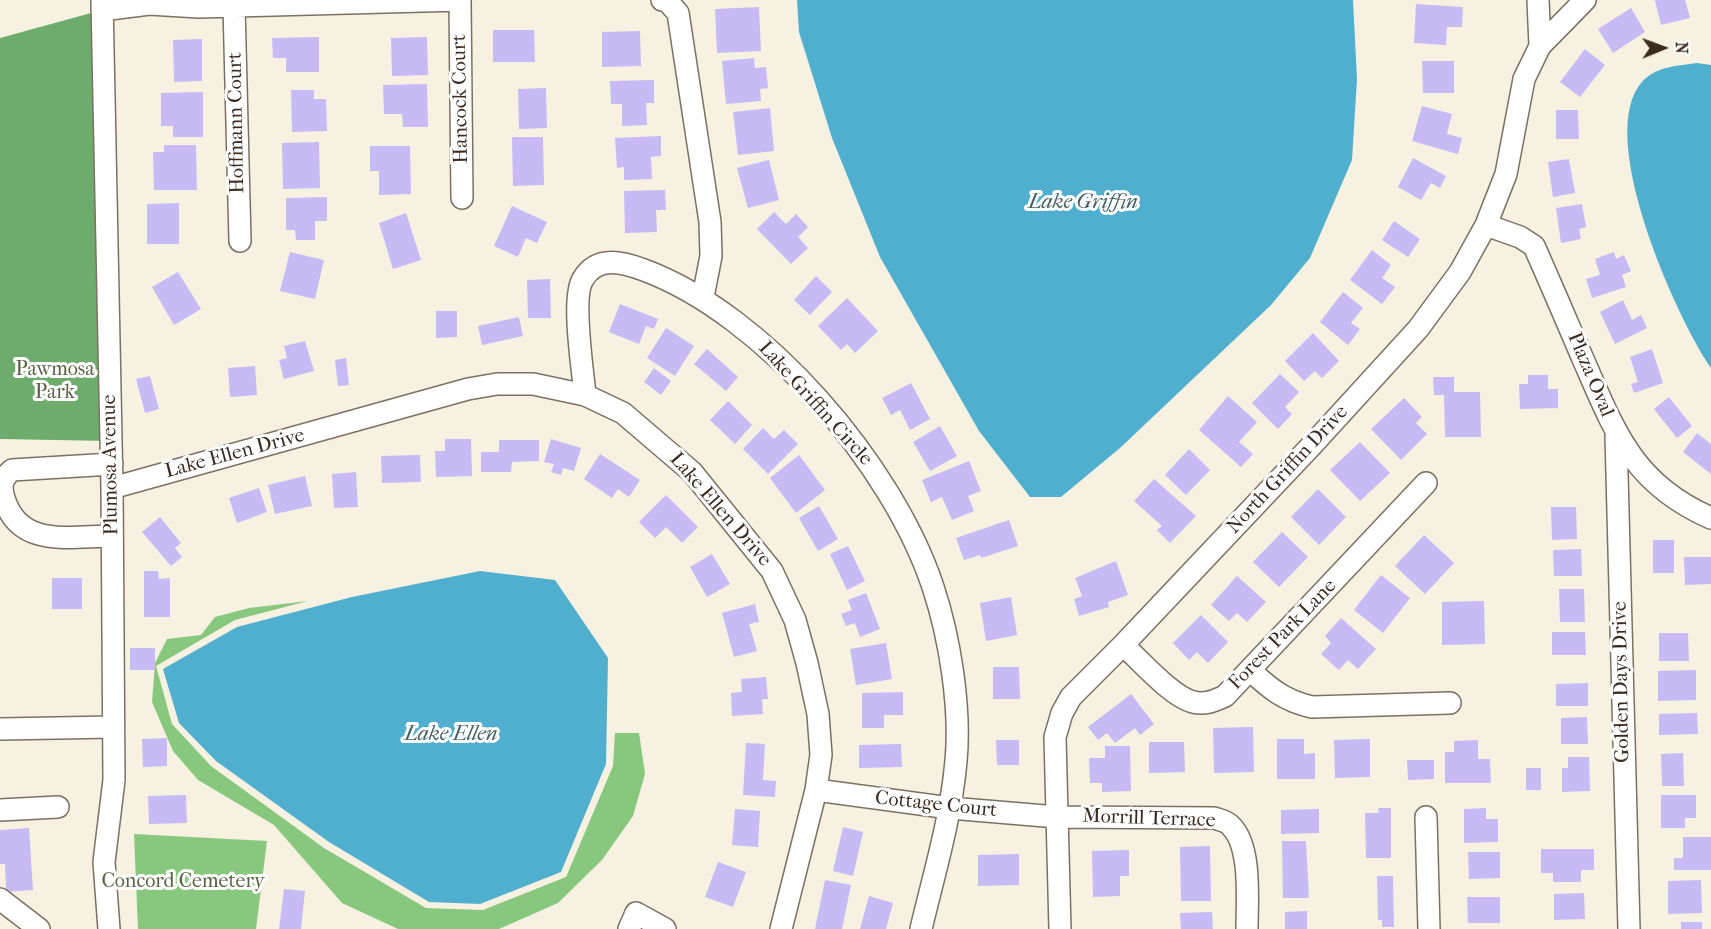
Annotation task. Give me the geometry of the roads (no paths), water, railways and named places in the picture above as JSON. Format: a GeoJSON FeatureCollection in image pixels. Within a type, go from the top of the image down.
{"type":"FeatureCollection","features":[{"type":"Feature","properties":{"kind":"street"},"geometry":{"type":"LineString","coordinates":[[102,5],[234,6],[460,0]]}},
{"type":"Feature","properties":{"kind":"street","name":"Hancock Court"},"geometry":{"type":"LineString","coordinates":[[460,0],[462,198]]}},
{"type":"Feature","properties":{"kind":"street","name":"North Griffin Drive"},"geometry":{"type":"LineString","coordinates":[[1060,929],[1055,737],[1062,713],[1071,697],[1313,444],[1418,329],[1460,272],[1486,225],[1506,174],[1524,79],[1540,46],[1538,0]]}},
{"type":"Feature","properties":{"kind":"street"},"geometry":{"type":"LineString","coordinates":[[1540,46],[1585,0]]}},
{"type":"Feature","properties":{"kind":"street"},"geometry":{"type":"LineString","coordinates":[[665,1],[678,13],[710,222],[711,256],[703,297]]}},
{"type":"Feature","properties":{"kind":"street","name":"Plumosa Avenue"},"geometry":{"type":"LineString","coordinates":[[102,5],[112,464],[114,780],[104,862],[109,929]]}},
{"type":"Feature","properties":{"kind":"street","name":"Hoffmann Court"},"geometry":{"type":"LineString","coordinates":[[234,6],[240,240]]}},
{"type":"Feature","properties":{"kind":"street","name":"Plaza Oval"},"geometry":{"type":"LineString","coordinates":[[1486,225],[1520,237],[1534,246],[1616,436],[1641,469],[1660,488],[1711,518]]}},
{"type":"Feature","properties":{"kind":"street","name":"Lake Griffin Circle"},"geometry":{"type":"LineString","coordinates":[[585,395],[577,297],[583,279],[597,266],[608,262],[623,262],[658,275],[703,297],[749,331],[832,417],[892,497],[915,542],[933,589],[954,690],[956,759],[950,808],[921,929]]}},
{"type":"Feature","properties":{"kind":"street","name":"Lake Ellen Drive"},"geometry":{"type":"LineString","coordinates":[[112,488],[468,389],[497,384],[533,384],[585,395],[623,413],[692,472],[772,572],[795,620],[818,714],[821,755],[816,790],[781,929]]}},
{"type":"Feature","properties":{"kind":"street","name":"Golden Days Drive"},"geometry":{"type":"LineString","coordinates":[[1616,436],[1629,929]]}},
{"type":"Feature","properties":{"kind":"street"},"geometry":{"type":"LineString","coordinates":[[112,464],[12,470],[3,477],[1,489],[12,517],[24,530],[53,537],[112,536]]}},
{"type":"Feature","properties":{"kind":"street","name":"Forest Park Lane"},"geometry":{"type":"LineString","coordinates":[[1123,645],[1178,695],[1192,702],[1210,703],[1225,696],[1426,483]]}},
{"type":"Feature","properties":{"kind":"street"},"geometry":{"type":"LineString","coordinates":[[1250,670],[1276,695],[1293,703],[1312,707],[1450,703]]}},
{"type":"Feature","properties":{"kind":"street"},"geometry":{"type":"LineString","coordinates":[[0,729],[113,727]]}},
{"type":"Feature","properties":{"kind":"street","name":"Cottage Court"},"geometry":{"type":"LineString","coordinates":[[816,790],[950,808],[1057,817]]}},
{"type":"Feature","properties":{"kind":"street"},"geometry":{"type":"LineString","coordinates":[[0,810],[58,807]]}},
{"type":"Feature","properties":{"kind":"street","name":"Morrill Terrace"},"geometry":{"type":"LineString","coordinates":[[1057,817],[1214,818],[1229,823],[1237,832],[1246,870],[1247,929]]}},
{"type":"Feature","properties":{"kind":"street"},"geometry":{"type":"LineString","coordinates":[[1426,817],[1429,929]]}},
{"type":"Feature","properties":{"kind":"street"},"geometry":{"type":"LineString","coordinates":[[0,899],[39,929]]}},
{"type":"Feature","properties":{"kind":"street"},"geometry":{"type":"LineString","coordinates":[[629,929],[636,913],[665,929]]}},
{"type":"Feature","properties":{"kind":"water","name":"Lake Griffin"},"geometry":{"type":"Polygon","coordinates":[[[797,0],[1353,0],[1357,79],[1352,160],[1310,258],[1271,305],[1120,448],[1061,497],[1030,497],[979,431],[880,257],[832,138],[799,32],[797,0]]]}},
{"type":"Feature","properties":{"kind":"water"},"geometry":{"type":"Polygon","coordinates":[[[1697,63],[1711,65],[1711,368],[1679,309],[1645,226],[1634,182],[1628,142],[1630,107],[1642,82],[1661,70],[1697,63]]]}},
{"type":"Feature","properties":{"kind":"water","name":"Lake Ellen"},"geometry":{"type":"Polygon","coordinates":[[[480,571],[555,580],[608,658],[606,764],[561,872],[480,904],[429,902],[329,842],[216,761],[179,723],[163,669],[237,627],[352,597],[480,571]]]}},
{"type":"Feature","properties":{"kind":"park label","name":"Pawmosa Park"},"geometry":{"type":"Point","coordinates":[55,382]}},
{"type":"Feature","properties":{"kind":"park label","name":"Concord Cemetery"},"geometry":{"type":"Point","coordinates":[183,882]}}]}
